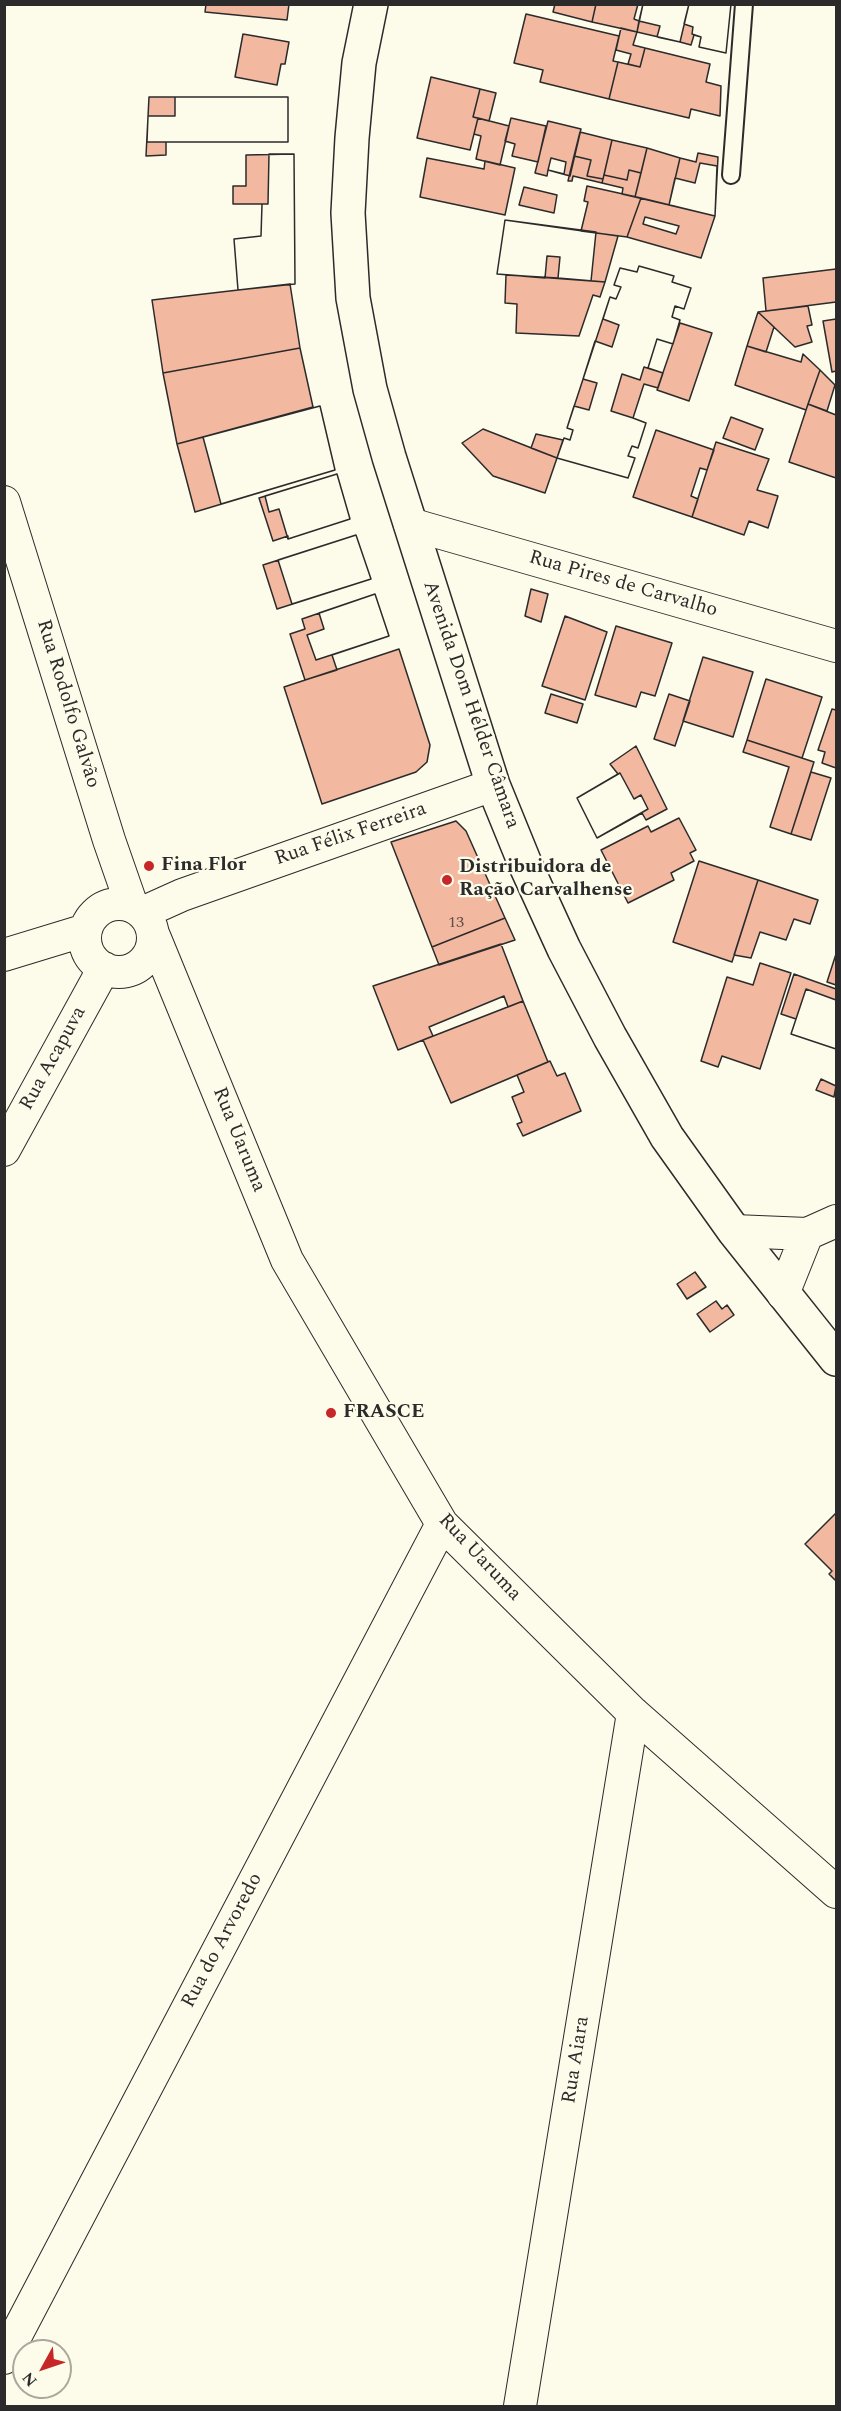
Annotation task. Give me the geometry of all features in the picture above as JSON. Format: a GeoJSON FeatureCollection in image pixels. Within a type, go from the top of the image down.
{"type":"FeatureCollection","features":[{"type":"Feature","properties":{"kind":"main road","name":"Avenida Dom Hélder Câmara"},"geometry":{"type":"LineString","coordinates":[[371,4],[359,63],[352,138],[348,213],[353,298],[370,389],[410,524],[493,785],[526,866],[564,949],[610,1037],[667,1137],[734,1231],[837,1359]]}},
{"type":"Feature","properties":{"kind":"street","name":"Rua Rodolfo Galvão"},"geometry":{"type":"LineString","coordinates":[[4,501],[109,840],[143,918]]}},
{"type":"Feature","properties":{"kind":"street","name":"Rua Pires de Carvalho"},"geometry":{"type":"LineString","coordinates":[[410,524],[837,646]]}},
{"type":"Feature","properties":{"kind":"street","name":"Rua Félix Ferreira"},"geometry":{"type":"LineString","coordinates":[[143,918],[182,895],[493,785]]}},
{"type":"Feature","properties":{"kind":"street"},"geometry":{"type":"LineString","coordinates":[[120,904],[143,918],[153,946],[147,959],[136,969],[121,973],[94,963],[87,950],[84,936],[96,913],[107,905],[120,904]]}},
{"type":"Feature","properties":{"kind":"street","name":"Rua Uaruma"},"geometry":{"type":"LineString","coordinates":[[143,918],[287,1260],[442,1524],[633,1713],[837,1892]]}},
{"type":"Feature","properties":{"kind":"street"},"geometry":{"type":"LineString","coordinates":[[4,955],[86,930]]}},
{"type":"Feature","properties":{"kind":"street","name":"Rua Acapuva"},"geometry":{"type":"LineString","coordinates":[[4,1150],[104,968]]}},
{"type":"Feature","properties":{"kind":"street"},"geometry":{"type":"LineString","coordinates":[[734,1231],[807,1234],[837,1221]]}},
{"type":"Feature","properties":{"kind":"street"},"geometry":{"type":"LineString","coordinates":[[783,1294],[807,1234]]}},
{"type":"Feature","properties":{"kind":"street","name":"Rua do Arvoredo"},"geometry":{"type":"LineString","coordinates":[[4,2358],[442,1524]]}},
{"type":"Feature","properties":{"kind":"street","name":"Rua Aiara"},"geometry":{"type":"LineString","coordinates":[[520,2406],[633,1713]]}},
{"type":"Feature","properties":{"kind":"lane"},"geometry":{"type":"LineString","coordinates":[[731,175],[744,4]]}},
{"type":"Feature","properties":{"kind":"building"},"geometry":{"type":"Polygon","coordinates":[[[206,4],[289,4],[287,20],[205,12],[206,4]]]}},
{"type":"Feature","properties":{"kind":"building"},"geometry":{"type":"Polygon","coordinates":[[[555,4],[596,4],[592,22],[553,12],[555,4]]]}},
{"type":"Feature","properties":{"kind":"building"},"geometry":{"type":"Polygon","coordinates":[[[596,4],[638,4],[634,19],[639,21],[637,32],[592,22],[596,4]]]}},
{"type":"Feature","properties":{"kind":"building"},"geometry":{"type":"Polygon","coordinates":[[[643,4],[689,4],[680,42],[657,37],[660,26],[639,21],[643,4]]]}},
{"type":"Feature","properties":{"kind":"building"},"geometry":{"type":"Polygon","coordinates":[[[643,4],[689,4],[680,42],[637,32],[643,4]]]}},
{"type":"Feature","properties":{"kind":"building"},"geometry":{"type":"Polygon","coordinates":[[[689,4],[731,4],[726,53],[699,47],[701,37],[692,34],[693,27],[684,24],[689,4]]]}},
{"type":"Feature","properties":{"kind":"building"},"geometry":{"type":"Polygon","coordinates":[[[689,4],[731,4],[726,53],[699,47],[701,37],[694,35],[691,45],[680,42],[689,4]]]}},
{"type":"Feature","properties":{"kind":"building"},"geometry":{"type":"Polygon","coordinates":[[[526,14],[619,36],[613,61],[618,62],[609,99],[540,82],[543,70],[514,63],[526,14]]]}},
{"type":"Feature","properties":{"kind":"building"},"geometry":{"type":"Polygon","coordinates":[[[621,28],[637,32],[633,45],[645,48],[640,67],[628,64],[631,54],[616,50],[621,28]]]}},
{"type":"Feature","properties":{"kind":"building"},"geometry":{"type":"Polygon","coordinates":[[[243,34],[289,42],[285,64],[281,64],[277,85],[235,77],[243,34]]]}},
{"type":"Feature","properties":{"kind":"building"},"geometry":{"type":"Polygon","coordinates":[[[645,48],[710,64],[706,82],[721,86],[720,116],[691,109],[689,118],[609,99],[618,62],[640,67],[645,48]]]}},
{"type":"Feature","properties":{"kind":"building"},"geometry":{"type":"Polygon","coordinates":[[[431,77],[480,89],[473,117],[478,118],[470,150],[417,138],[431,77]]]}},
{"type":"Feature","properties":{"kind":"building"},"geometry":{"type":"Polygon","coordinates":[[[480,89],[496,93],[489,121],[473,117],[480,89]]]}},
{"type":"Feature","properties":{"kind":"building"},"geometry":{"type":"Polygon","coordinates":[[[149,97],[288,97],[288,142],[166,142],[166,155],[146,156],[149,97]]]}},
{"type":"Feature","properties":{"kind":"building"},"geometry":{"type":"Polygon","coordinates":[[[175,97],[288,97],[288,142],[147,142],[148,116],[175,116],[175,97]]]}},
{"type":"Feature","properties":{"kind":"building"},"geometry":{"type":"Polygon","coordinates":[[[478,118],[509,126],[500,165],[476,159],[481,136],[474,134],[478,118]]]}},
{"type":"Feature","properties":{"kind":"building"},"geometry":{"type":"Polygon","coordinates":[[[511,118],[546,126],[538,162],[512,156],[515,144],[505,141],[511,118]]]}},
{"type":"Feature","properties":{"kind":"building"},"geometry":{"type":"Polygon","coordinates":[[[548,121],[581,129],[570,176],[548,170],[547,176],[535,173],[548,121]]]}},
{"type":"Feature","properties":{"kind":"building"},"geometry":{"type":"Polygon","coordinates":[[[580,132],[612,140],[603,179],[587,176],[591,160],[574,156],[580,132]]]}},
{"type":"Feature","properties":{"kind":"building"},"geometry":{"type":"Polygon","coordinates":[[[612,140],[647,148],[641,173],[629,170],[627,180],[604,175],[612,140]]]}},
{"type":"Feature","properties":{"kind":"building"},"geometry":{"type":"Polygon","coordinates":[[[647,148],[680,158],[669,205],[635,197],[647,148]]]}},
{"type":"Feature","properties":{"kind":"building"},"geometry":{"type":"Polygon","coordinates":[[[698,153],[718,157],[715,216],[669,205],[680,158],[696,162],[698,153]]]}},
{"type":"Feature","properties":{"kind":"building"},"geometry":{"type":"Polygon","coordinates":[[[269,154],[294,154],[295,284],[238,290],[234,239],[261,236],[262,204],[268,204],[269,154]]]}},
{"type":"Feature","properties":{"kind":"building"},"geometry":{"type":"Polygon","coordinates":[[[294,154],[295,284],[238,290],[234,239],[261,236],[262,204],[233,204],[233,186],[246,186],[246,155],[294,154]]]}},
{"type":"Feature","properties":{"kind":"building"},"geometry":{"type":"Polygon","coordinates":[[[574,156],[591,160],[587,176],[603,179],[602,183],[573,176],[572,181],[568,181],[574,156]]]}},
{"type":"Feature","properties":{"kind":"building"},"geometry":{"type":"Polygon","coordinates":[[[427,158],[484,169],[485,161],[515,168],[505,215],[420,197],[427,158]]]}},
{"type":"Feature","properties":{"kind":"building"},"geometry":{"type":"Polygon","coordinates":[[[551,158],[566,162],[564,174],[548,170],[551,158]]]}},
{"type":"Feature","properties":{"kind":"building"},"geometry":{"type":"Polygon","coordinates":[[[700,163],[717,166],[715,216],[669,205],[675,178],[695,183],[700,163]]]}},
{"type":"Feature","properties":{"kind":"building"},"geometry":{"type":"Polygon","coordinates":[[[629,170],[641,173],[635,197],[622,194],[623,188],[602,183],[604,175],[627,180],[629,170]]]}},
{"type":"Feature","properties":{"kind":"building"},"geometry":{"type":"Polygon","coordinates":[[[587,186],[641,198],[627,237],[581,231],[588,202],[584,201],[587,186]]]}},
{"type":"Feature","properties":{"kind":"building"},"geometry":{"type":"Polygon","coordinates":[[[524,187],[557,195],[554,213],[519,205],[524,187]]]}},
{"type":"Feature","properties":{"kind":"building"},"geometry":{"type":"Polygon","coordinates":[[[641,198],[715,216],[701,258],[627,237],[641,198]]]}},
{"type":"Feature","properties":{"kind":"building"},"geometry":{"type":"Polygon","coordinates":[[[645,217],[679,226],[676,234],[643,224],[645,217]]]}},
{"type":"Feature","properties":{"kind":"building"},"geometry":{"type":"Polygon","coordinates":[[[505,220],[596,232],[591,281],[558,278],[560,257],[547,256],[545,278],[497,274],[505,220]]]}},
{"type":"Feature","properties":{"kind":"building"},"geometry":{"type":"Polygon","coordinates":[[[505,220],[618,236],[605,282],[497,274],[505,220]]]}},
{"type":"Feature","properties":{"kind":"building"},"geometry":{"type":"Polygon","coordinates":[[[639,266],[674,276],[672,282],[691,288],[684,309],[675,306],[672,317],[680,320],[673,344],[657,339],[648,368],[663,373],[658,388],[644,384],[633,418],[646,423],[638,448],[632,446],[628,456],[635,458],[628,478],[557,458],[564,438],[570,440],[573,430],[567,428],[574,406],[589,410],[597,383],[583,379],[595,341],[612,347],[619,325],[603,319],[610,297],[616,299],[621,287],[614,285],[620,268],[637,272],[639,266]]]}},
{"type":"Feature","properties":{"kind":"building"},"geometry":{"type":"Polygon","coordinates":[[[639,266],[674,276],[672,282],[691,288],[684,309],[675,306],[672,317],[680,320],[673,344],[657,339],[648,368],[663,373],[658,388],[644,384],[633,418],[646,423],[638,448],[632,446],[628,456],[635,458],[628,478],[557,458],[564,438],[570,440],[573,430],[567,428],[610,297],[616,299],[621,287],[614,285],[620,268],[637,272],[639,266]]]}},
{"type":"Feature","properties":{"kind":"building"},"geometry":{"type":"Polygon","coordinates":[[[836,269],[836,302],[766,311],[763,278],[836,269]]]}},
{"type":"Feature","properties":{"kind":"building"},"geometry":{"type":"Polygon","coordinates":[[[506,275],[605,282],[600,297],[593,295],[579,336],[516,333],[517,304],[505,303],[506,275]]]}},
{"type":"Feature","properties":{"kind":"building"},"geometry":{"type":"Polygon","coordinates":[[[290,284],[300,348],[163,373],[152,300],[290,284]]]}},
{"type":"Feature","properties":{"kind":"building"},"geometry":{"type":"Polygon","coordinates":[[[808,306],[812,325],[807,326],[812,342],[795,347],[758,312],[808,306]]]}},
{"type":"Feature","properties":{"kind":"building"},"geometry":{"type":"Polygon","coordinates":[[[758,312],[774,327],[766,352],[747,346],[758,312]]]}},
{"type":"Feature","properties":{"kind":"building"},"geometry":{"type":"Polygon","coordinates":[[[836,319],[836,371],[832,372],[823,321],[836,319]]]}},
{"type":"Feature","properties":{"kind":"building"},"geometry":{"type":"Polygon","coordinates":[[[680,323],[712,333],[689,401],[657,390],[680,323]]]}},
{"type":"Feature","properties":{"kind":"building"},"geometry":{"type":"Polygon","coordinates":[[[747,346],[801,362],[803,354],[820,370],[806,410],[735,385],[747,346]]]}},
{"type":"Feature","properties":{"kind":"building"},"geometry":{"type":"Polygon","coordinates":[[[300,348],[313,407],[177,444],[163,373],[300,348]]]}},
{"type":"Feature","properties":{"kind":"building"},"geometry":{"type":"Polygon","coordinates":[[[644,367],[663,373],[658,388],[644,384],[633,418],[611,411],[622,374],[640,380],[644,367]]]}},
{"type":"Feature","properties":{"kind":"building"},"geometry":{"type":"Polygon","coordinates":[[[820,370],[835,385],[827,411],[808,404],[820,370]]]}},
{"type":"Feature","properties":{"kind":"building"},"geometry":{"type":"Polygon","coordinates":[[[808,404],[836,415],[836,478],[789,462],[808,404]]]}},
{"type":"Feature","properties":{"kind":"building"},"geometry":{"type":"Polygon","coordinates":[[[320,406],[335,470],[221,504],[203,437],[320,406]]]}},
{"type":"Feature","properties":{"kind":"building"},"geometry":{"type":"Polygon","coordinates":[[[320,406],[335,470],[195,512],[177,444],[320,406]]]}},
{"type":"Feature","properties":{"kind":"building"},"geometry":{"type":"Polygon","coordinates":[[[731,417],[763,429],[755,450],[723,438],[731,417]]]}},
{"type":"Feature","properties":{"kind":"building"},"geometry":{"type":"Polygon","coordinates":[[[483,429],[557,458],[545,493],[493,476],[462,443],[483,429]]]}},
{"type":"Feature","properties":{"kind":"building"},"geometry":{"type":"Polygon","coordinates":[[[656,430],[714,450],[707,470],[700,468],[691,496],[698,499],[692,517],[633,497],[656,430]]]}},
{"type":"Feature","properties":{"kind":"building"},"geometry":{"type":"Polygon","coordinates":[[[536,434],[563,440],[557,458],[531,448],[536,434]]]}},
{"type":"Feature","properties":{"kind":"building"},"geometry":{"type":"Polygon","coordinates":[[[716,442],[769,459],[757,490],[778,496],[768,528],[749,521],[744,535],[692,517],[716,442]]]}},
{"type":"Feature","properties":{"kind":"building"},"geometry":{"type":"Polygon","coordinates":[[[337,474],[350,519],[288,539],[279,509],[269,512],[265,496],[337,474]]]}},
{"type":"Feature","properties":{"kind":"building"},"geometry":{"type":"Polygon","coordinates":[[[337,474],[350,519],[288,539],[288,536],[273,541],[259,498],[337,474]]]}},
{"type":"Feature","properties":{"kind":"building"},"geometry":{"type":"Polygon","coordinates":[[[356,535],[371,579],[277,609],[263,565],[356,535]]]}},
{"type":"Feature","properties":{"kind":"building"},"geometry":{"type":"Polygon","coordinates":[[[356,535],[371,579],[292,604],[278,560],[356,535]]]}},
{"type":"Feature","properties":{"kind":"building"},"geometry":{"type":"Polygon","coordinates":[[[531,589],[548,594],[541,622],[525,616],[531,589]]]}},
{"type":"Feature","properties":{"kind":"building"},"geometry":{"type":"Polygon","coordinates":[[[375,594],[389,636],[316,660],[307,635],[324,629],[319,613],[375,594]]]}},
{"type":"Feature","properties":{"kind":"building"},"geometry":{"type":"Polygon","coordinates":[[[375,594],[389,636],[332,655],[337,670],[305,680],[290,634],[305,629],[302,619],[375,594]]]}},
{"type":"Feature","properties":{"kind":"building"},"geometry":{"type":"Polygon","coordinates":[[[565,616],[607,632],[585,700],[542,686],[565,616]]]}},
{"type":"Feature","properties":{"kind":"building"},"geometry":{"type":"Polygon","coordinates":[[[616,626],[672,643],[655,696],[641,692],[636,707],[595,695],[616,626]]]}},
{"type":"Feature","properties":{"kind":"building"},"geometry":{"type":"Polygon","coordinates":[[[399,649],[430,745],[427,762],[416,772],[322,804],[284,687],[399,649]]]}},
{"type":"Feature","properties":{"kind":"building"},"geometry":{"type":"Polygon","coordinates":[[[703,657],[753,672],[733,737],[683,721],[703,657]]]}},
{"type":"Feature","properties":{"kind":"building"},"geometry":{"type":"Polygon","coordinates":[[[766,679],[822,697],[802,758],[747,740],[766,679]]]}},
{"type":"Feature","properties":{"kind":"building"},"geometry":{"type":"Polygon","coordinates":[[[551,694],[583,704],[577,723],[545,713],[551,694]]]}},
{"type":"Feature","properties":{"kind":"building"},"geometry":{"type":"Polygon","coordinates":[[[669,694],[690,701],[675,746],[654,739],[669,694]]]}},
{"type":"Feature","properties":{"kind":"building"},"geometry":{"type":"Polygon","coordinates":[[[832,709],[836,710],[836,768],[822,763],[825,752],[818,750],[832,709]]]}},
{"type":"Feature","properties":{"kind":"building"},"geometry":{"type":"Polygon","coordinates":[[[747,740],[814,762],[791,834],[770,827],[789,767],[743,752],[747,740]]]}},
{"type":"Feature","properties":{"kind":"building"},"geometry":{"type":"Polygon","coordinates":[[[636,746],[667,809],[646,820],[642,813],[597,838],[577,798],[618,774],[610,764],[636,746]]]}},
{"type":"Feature","properties":{"kind":"building"},"geometry":{"type":"Polygon","coordinates":[[[811,772],[831,778],[811,840],[791,834],[811,772]]]}},
{"type":"Feature","properties":{"kind":"building"},"geometry":{"type":"Polygon","coordinates":[[[620,773],[634,799],[641,795],[648,809],[597,838],[577,798],[620,773]]]}},
{"type":"Feature","properties":{"kind":"building"},"geometry":{"type":"Polygon","coordinates":[[[679,818],[696,850],[690,853],[694,861],[671,873],[674,880],[628,903],[601,850],[648,826],[651,832],[679,818]]]}},
{"type":"Feature","properties":{"kind":"building","name":"Distribuidora de Ração Carvalhense"},"geometry":{"type":"Polygon","coordinates":[[[456,821],[466,831],[505,918],[432,947],[391,842],[456,821]]]}},
{"type":"Feature","properties":{"kind":"building"},"geometry":{"type":"Polygon","coordinates":[[[699,861],[758,880],[732,962],[673,942],[699,861]]]}},
{"type":"Feature","properties":{"kind":"building"},"geometry":{"type":"Polygon","coordinates":[[[758,880],[818,900],[810,924],[794,919],[786,940],[760,932],[751,958],[734,955],[758,880]]]}},
{"type":"Feature","properties":{"kind":"building"},"geometry":{"type":"Polygon","coordinates":[[[505,918],[515,940],[439,965],[432,947],[505,918]]]}},
{"type":"Feature","properties":{"kind":"building"},"geometry":{"type":"Polygon","coordinates":[[[501,944],[523,1001],[508,1007],[504,996],[429,1027],[433,1036],[398,1050],[373,986],[501,944]]]}},
{"type":"Feature","properties":{"kind":"building"},"geometry":{"type":"Polygon","coordinates":[[[836,954],[836,985],[827,982],[836,954]]]}},
{"type":"Feature","properties":{"kind":"building"},"geometry":{"type":"Polygon","coordinates":[[[760,963],[791,973],[760,1069],[722,1056],[718,1067],[701,1061],[727,977],[753,985],[760,963]]]}},
{"type":"Feature","properties":{"kind":"building"},"geometry":{"type":"Polygon","coordinates":[[[794,974],[836,989],[836,1049],[791,1034],[796,1019],[781,1014],[794,974]]]}},
{"type":"Feature","properties":{"kind":"building"},"geometry":{"type":"Polygon","coordinates":[[[806,989],[836,1000],[836,1049],[791,1034],[806,989]]]}},
{"type":"Feature","properties":{"kind":"building"},"geometry":{"type":"Polygon","coordinates":[[[523,1001],[548,1062],[451,1103],[423,1040],[523,1001]]]}},
{"type":"Feature","properties":{"kind":"building"},"geometry":{"type":"Polygon","coordinates":[[[550,1061],[557,1076],[565,1073],[581,1111],[523,1136],[517,1124],[522,1122],[512,1097],[524,1092],[517,1075],[550,1061]]]}},
{"type":"Feature","properties":{"kind":"building"},"geometry":{"type":"Polygon","coordinates":[[[821,1079],[836,1086],[834,1097],[816,1090],[821,1079]]]}},
{"type":"Feature","properties":{"kind":"building"},"geometry":{"type":"Polygon","coordinates":[[[695,1272],[706,1287],[687,1299],[677,1284],[695,1272]]]}},
{"type":"Feature","properties":{"kind":"building"},"geometry":{"type":"Polygon","coordinates":[[[716,1301],[722,1309],[727,1305],[734,1315],[710,1332],[697,1314],[716,1301]]]}},
{"type":"Feature","properties":{"kind":"building"},"geometry":{"type":"Polygon","coordinates":[[[836,1513],[835,1580],[829,1574],[832,1571],[805,1544],[836,1513]]]}},
{"type":"Feature","properties":{"kind":"place","name":"Fina Flor"},"geometry":{"type":"Point","coordinates":[149,866]}},
{"type":"Feature","properties":{"kind":"place","name":"Distribuidora de Ração Carvalhense"},"geometry":{"type":"Point","coordinates":[447,880]}},
{"type":"Feature","properties":{"kind":"place","name":"FRASCE"},"geometry":{"type":"Point","coordinates":[331,1413]}}]}
